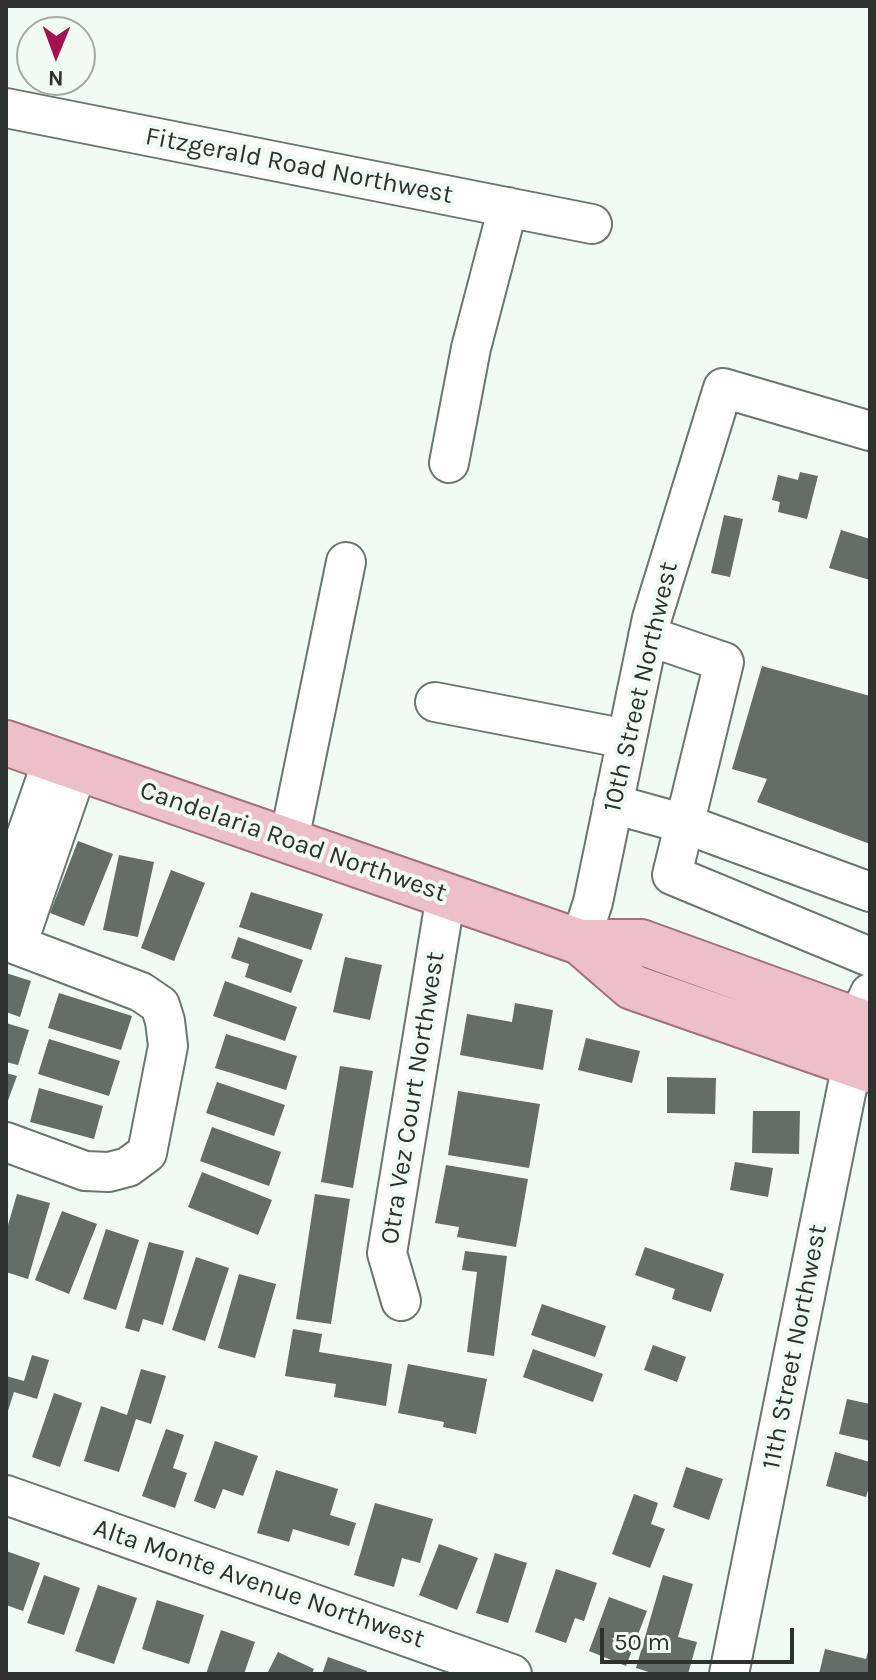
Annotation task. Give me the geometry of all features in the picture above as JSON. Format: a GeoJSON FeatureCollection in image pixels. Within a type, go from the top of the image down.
{"type":"FeatureCollection","features":[{"type":"Feature","properties":{"kind":"main road","name":"Candelaria Road Northwest"},"geometry":{"type":"LineString","coordinates":[[6,743],[580,942],[641,942],[866,1013]]}},
{"type":"Feature","properties":{"kind":"main road","name":"Candelaria Road Northwest"},"geometry":{"type":"LineString","coordinates":[[580,942],[632,987],[861,1067]]}},
{"type":"Feature","properties":{"kind":"street","name":"Fitzgerald Road Northwest"},"geometry":{"type":"LineString","coordinates":[[6,108],[592,224]]}},
{"type":"Feature","properties":{"kind":"street"},"geometry":{"type":"LineString","coordinates":[[449,463],[471,348],[508,207]]}},
{"type":"Feature","properties":{"kind":"street","name":"10th Street Northwest"},"geometry":{"type":"LineString","coordinates":[[580,942],[593,902],[648,636],[723,388],[870,431]]}},
{"type":"Feature","properties":{"kind":"street"},"geometry":{"type":"LineString","coordinates":[[289,840],[346,562]]}},
{"type":"Feature","properties":{"kind":"street"},"geometry":{"type":"LineString","coordinates":[[648,636],[724,662],[672,875],[870,957]]}},
{"type":"Feature","properties":{"kind":"street"},"geometry":{"type":"LineString","coordinates":[[435,702],[627,739]]}},
{"type":"Feature","properties":{"kind":"street"},"geometry":{"type":"LineString","coordinates":[[6,893],[65,763]]}},
{"type":"Feature","properties":{"kind":"street"},"geometry":{"type":"LineString","coordinates":[[6,1142],[85,1171],[109,1172],[128,1167],[147,1153],[168,1046],[160,1005],[141,992],[12,943],[65,763]]}},
{"type":"Feature","properties":{"kind":"street"},"geometry":{"type":"LineString","coordinates":[[613,804],[685,824],[870,892]]}},
{"type":"Feature","properties":{"kind":"street","name":"Otra Vez Court Northwest"},"geometry":{"type":"LineString","coordinates":[[401,1301],[387,1253],[446,895]]}},
{"type":"Feature","properties":{"kind":"street","name":"11th Street Northwest"},"geometry":{"type":"LineString","coordinates":[[729,1674],[861,1067],[866,1013]]}},
{"type":"Feature","properties":{"kind":"street","name":"Alta Monte Avenue Northwest"},"geometry":{"type":"LineString","coordinates":[[6,1495],[512,1674]]}},
{"type":"Feature","properties":{"kind":"building"},"geometry":{"type":"Polygon","coordinates":[[[800,472],[818,476],[807,519],[778,512],[780,502],[772,500],[778,475],[798,480],[800,472]]]}},
{"type":"Feature","properties":{"kind":"building"},"geometry":{"type":"Polygon","coordinates":[[[724,515],[743,519],[730,577],[711,573],[724,515]]]}},
{"type":"Feature","properties":{"kind":"building"},"geometry":{"type":"Polygon","coordinates":[[[841,530],[870,539],[870,580],[829,568],[841,530]]]}},
{"type":"Feature","properties":{"kind":"building"},"geometry":{"type":"Polygon","coordinates":[[[762,666],[870,696],[870,844],[757,802],[767,779],[732,769],[762,666]]]}},
{"type":"Feature","properties":{"kind":"building"},"geometry":{"type":"Polygon","coordinates":[[[78,841],[113,854],[84,926],[50,913],[78,841]]]}},
{"type":"Feature","properties":{"kind":"building"},"geometry":{"type":"Polygon","coordinates":[[[119,855],[154,862],[138,937],[103,930],[119,855]]]}},
{"type":"Feature","properties":{"kind":"building"},"geometry":{"type":"Polygon","coordinates":[[[171,870],[205,883],[174,961],[141,948],[171,870]]]}},
{"type":"Feature","properties":{"kind":"building"},"geometry":{"type":"Polygon","coordinates":[[[251,892],[323,914],[311,950],[239,927],[251,892]]]}},
{"type":"Feature","properties":{"kind":"building"},"geometry":{"type":"Polygon","coordinates":[[[238,937],[303,960],[291,993],[245,977],[249,964],[231,958],[238,937]]]}},
{"type":"Feature","properties":{"kind":"building"},"geometry":{"type":"Polygon","coordinates":[[[345,957],[382,965],[370,1020],[333,1012],[345,957]]]}},
{"type":"Feature","properties":{"kind":"building"},"geometry":{"type":"Polygon","coordinates":[[[6,973],[31,981],[20,1017],[6,1012],[6,973]]]}},
{"type":"Feature","properties":{"kind":"building"},"geometry":{"type":"Polygon","coordinates":[[[225,981],[297,1007],[285,1041],[213,1016],[225,981]]]}},
{"type":"Feature","properties":{"kind":"building"},"geometry":{"type":"Polygon","coordinates":[[[59,993],[132,1016],[121,1050],[48,1028],[59,993]]]}},
{"type":"Feature","properties":{"kind":"building"},"geometry":{"type":"Polygon","coordinates":[[[515,1003],[553,1010],[543,1070],[460,1055],[467,1014],[512,1022],[515,1003]]]}},
{"type":"Feature","properties":{"kind":"building"},"geometry":{"type":"Polygon","coordinates":[[[6,1023],[29,1030],[18,1065],[6,1062],[6,1023]]]}},
{"type":"Feature","properties":{"kind":"building"},"geometry":{"type":"Polygon","coordinates":[[[226,1034],[297,1056],[286,1090],[215,1068],[226,1034]]]}},
{"type":"Feature","properties":{"kind":"building"},"geometry":{"type":"Polygon","coordinates":[[[586,1038],[640,1051],[632,1083],[578,1070],[586,1038]]]}},
{"type":"Feature","properties":{"kind":"building"},"geometry":{"type":"Polygon","coordinates":[[[49,1039],[120,1061],[109,1096],[38,1074],[49,1039]]]}},
{"type":"Feature","properties":{"kind":"building"},"geometry":{"type":"Polygon","coordinates":[[[340,1066],[373,1071],[353,1188],[321,1182],[340,1066]]]}},
{"type":"Feature","properties":{"kind":"building"},"geometry":{"type":"Polygon","coordinates":[[[6,1073],[17,1076],[6,1106],[6,1073]]]}},
{"type":"Feature","properties":{"kind":"building"},"geometry":{"type":"Polygon","coordinates":[[[667,1077],[716,1078],[715,1114],[667,1113],[667,1077]]]}},
{"type":"Feature","properties":{"kind":"building"},"geometry":{"type":"Polygon","coordinates":[[[217,1082],[285,1105],[274,1136],[206,1113],[217,1082]]]}},
{"type":"Feature","properties":{"kind":"building"},"geometry":{"type":"Polygon","coordinates":[[[39,1088],[103,1106],[94,1139],[30,1122],[39,1088]]]}},
{"type":"Feature","properties":{"kind":"building"},"geometry":{"type":"Polygon","coordinates":[[[458,1091],[540,1104],[529,1168],[448,1155],[458,1091]]]}},
{"type":"Feature","properties":{"kind":"building"},"geometry":{"type":"Polygon","coordinates":[[[753,1111],[800,1111],[799,1154],[752,1153],[753,1111]]]}},
{"type":"Feature","properties":{"kind":"building"},"geometry":{"type":"Polygon","coordinates":[[[212,1127],[281,1152],[269,1186],[200,1161],[212,1127]]]}},
{"type":"Feature","properties":{"kind":"building"},"geometry":{"type":"Polygon","coordinates":[[[735,1162],[773,1168],[768,1197],[730,1190],[735,1162]]]}},
{"type":"Feature","properties":{"kind":"building"},"geometry":{"type":"Polygon","coordinates":[[[446,1165],[528,1179],[516,1247],[457,1237],[459,1227],[435,1223],[446,1165]]]}},
{"type":"Feature","properties":{"kind":"building"},"geometry":{"type":"Polygon","coordinates":[[[202,1172],[272,1200],[258,1235],[188,1207],[202,1172]]]}},
{"type":"Feature","properties":{"kind":"building"},"geometry":{"type":"Polygon","coordinates":[[[17,1194],[50,1203],[28,1279],[6,1272],[6,1232],[17,1194]]]}},
{"type":"Feature","properties":{"kind":"building"},"geometry":{"type":"Polygon","coordinates":[[[315,1194],[350,1199],[331,1324],[296,1319],[315,1194]]]}},
{"type":"Feature","properties":{"kind":"building"},"geometry":{"type":"Polygon","coordinates":[[[62,1211],[97,1224],[69,1294],[35,1280],[62,1211]]]}},
{"type":"Feature","properties":{"kind":"building"},"geometry":{"type":"Polygon","coordinates":[[[106,1229],[139,1240],[116,1310],[83,1299],[106,1229]]]}},
{"type":"Feature","properties":{"kind":"building"},"geometry":{"type":"Polygon","coordinates":[[[149,1242],[184,1251],[163,1325],[143,1319],[139,1332],[125,1328],[149,1242]]]}},
{"type":"Feature","properties":{"kind":"building"},"geometry":{"type":"Polygon","coordinates":[[[645,1247],[724,1274],[711,1312],[672,1299],[675,1289],[635,1275],[645,1247]]]}},
{"type":"Feature","properties":{"kind":"building"},"geometry":{"type":"Polygon","coordinates":[[[465,1251],[507,1256],[494,1356],[467,1352],[477,1272],[462,1270],[465,1251]]]}},
{"type":"Feature","properties":{"kind":"building"},"geometry":{"type":"Polygon","coordinates":[[[196,1257],[229,1268],[205,1341],[172,1330],[196,1257]]]}},
{"type":"Feature","properties":{"kind":"building"},"geometry":{"type":"Polygon","coordinates":[[[239,1274],[276,1284],[255,1358],[218,1348],[239,1274]]]}},
{"type":"Feature","properties":{"kind":"building"},"geometry":{"type":"Polygon","coordinates":[[[542,1304],[606,1326],[595,1357],[531,1335],[542,1304]]]}},
{"type":"Feature","properties":{"kind":"building"},"geometry":{"type":"Polygon","coordinates":[[[293,1329],[322,1334],[319,1352],[392,1364],[386,1406],[334,1397],[336,1384],[285,1376],[293,1329]]]}},
{"type":"Feature","properties":{"kind":"building"},"geometry":{"type":"Polygon","coordinates":[[[653,1345],[686,1357],[677,1382],[644,1370],[653,1345]]]}},
{"type":"Feature","properties":{"kind":"building"},"geometry":{"type":"Polygon","coordinates":[[[533,1349],[603,1374],[593,1402],[523,1377],[533,1349]]]}},
{"type":"Feature","properties":{"kind":"building"},"geometry":{"type":"Polygon","coordinates":[[[32,1355],[49,1360],[37,1399],[14,1392],[6,1417],[6,1376],[24,1381],[32,1355]]]}},
{"type":"Feature","properties":{"kind":"building"},"geometry":{"type":"Polygon","coordinates":[[[408,1364],[487,1379],[476,1434],[443,1427],[444,1422],[398,1413],[408,1364]]]}},
{"type":"Feature","properties":{"kind":"building"},"geometry":{"type":"Polygon","coordinates":[[[141,1369],[166,1376],[151,1424],[136,1419],[119,1472],[84,1461],[101,1406],[127,1415],[141,1369]]]}},
{"type":"Feature","properties":{"kind":"building"},"geometry":{"type":"Polygon","coordinates":[[[54,1393],[82,1403],[60,1467],[32,1457],[54,1393]]]}},
{"type":"Feature","properties":{"kind":"building"},"geometry":{"type":"Polygon","coordinates":[[[847,1399],[870,1404],[870,1441],[839,1434],[847,1399]]]}},
{"type":"Feature","properties":{"kind":"building"},"geometry":{"type":"Polygon","coordinates":[[[166,1429],[184,1435],[173,1468],[187,1473],[175,1508],[142,1496],[166,1429]]]}},
{"type":"Feature","properties":{"kind":"building"},"geometry":{"type":"Polygon","coordinates":[[[215,1441],[258,1456],[243,1496],[223,1489],[215,1509],[194,1501],[215,1441]]]}},
{"type":"Feature","properties":{"kind":"building"},"geometry":{"type":"Polygon","coordinates":[[[835,1452],[870,1462],[870,1484],[866,1497],[826,1486],[835,1452]]]}},
{"type":"Feature","properties":{"kind":"building"},"geometry":{"type":"Polygon","coordinates":[[[686,1467],[723,1479],[709,1520],[673,1507],[686,1467]]]}},
{"type":"Feature","properties":{"kind":"building"},"geometry":{"type":"Polygon","coordinates":[[[276,1470],[338,1489],[330,1515],[356,1523],[349,1546],[293,1529],[289,1542],[257,1533],[276,1470]]]}},
{"type":"Feature","properties":{"kind":"building"},"geometry":{"type":"Polygon","coordinates":[[[634,1494],[658,1503],[651,1524],[665,1529],[650,1568],[612,1554],[634,1494]]]}},
{"type":"Feature","properties":{"kind":"building"},"geometry":{"type":"Polygon","coordinates":[[[375,1503],[433,1519],[420,1563],[402,1558],[394,1587],[354,1575],[375,1503]]]}},
{"type":"Feature","properties":{"kind":"building"},"geometry":{"type":"Polygon","coordinates":[[[439,1544],[478,1558],[457,1610],[419,1595],[439,1544]]]}},
{"type":"Feature","properties":{"kind":"building"},"geometry":{"type":"Polygon","coordinates":[[[6,1551],[40,1563],[23,1611],[6,1605],[6,1551]]]}},
{"type":"Feature","properties":{"kind":"building"},"geometry":{"type":"Polygon","coordinates":[[[495,1553],[527,1563],[508,1623],[476,1613],[495,1553]]]}},
{"type":"Feature","properties":{"kind":"building"},"geometry":{"type":"Polygon","coordinates":[[[556,1569],[597,1583],[584,1621],[575,1618],[566,1643],[535,1632],[556,1569]]]}},
{"type":"Feature","properties":{"kind":"building"},"geometry":{"type":"Polygon","coordinates":[[[44,1575],[80,1588],[64,1635],[27,1623],[44,1575]]]}},
{"type":"Feature","properties":{"kind":"building"},"geometry":{"type":"Polygon","coordinates":[[[663,1575],[693,1584],[678,1637],[697,1642],[688,1674],[655,1674],[636,1668],[663,1575]]]}},
{"type":"Feature","properties":{"kind":"building"},"geometry":{"type":"Polygon","coordinates":[[[98,1585],[137,1598],[114,1664],[75,1651],[98,1585]]]}},
{"type":"Feature","properties":{"kind":"building"},"geometry":{"type":"Polygon","coordinates":[[[609,1597],[647,1611],[626,1666],[589,1651],[609,1597]]]}},
{"type":"Feature","properties":{"kind":"building"},"geometry":{"type":"Polygon","coordinates":[[[157,1600],[204,1615],[189,1664],[142,1649],[157,1600]]]}},
{"type":"Feature","properties":{"kind":"building"},"geometry":{"type":"Polygon","coordinates":[[[221,1630],[255,1642],[244,1674],[206,1674],[221,1630]]]}},
{"type":"Feature","properties":{"kind":"building"},"geometry":{"type":"Polygon","coordinates":[[[869,1648],[870,1674],[819,1674],[825,1649],[866,1659],[869,1648]]]}},
{"type":"Feature","properties":{"kind":"building"},"geometry":{"type":"Polygon","coordinates":[[[278,1652],[314,1669],[312,1674],[267,1674],[278,1652]]]}},
{"type":"Feature","properties":{"kind":"building"},"geometry":{"type":"Polygon","coordinates":[[[328,1657],[367,1671],[366,1674],[322,1674],[328,1657]]]}}]}
